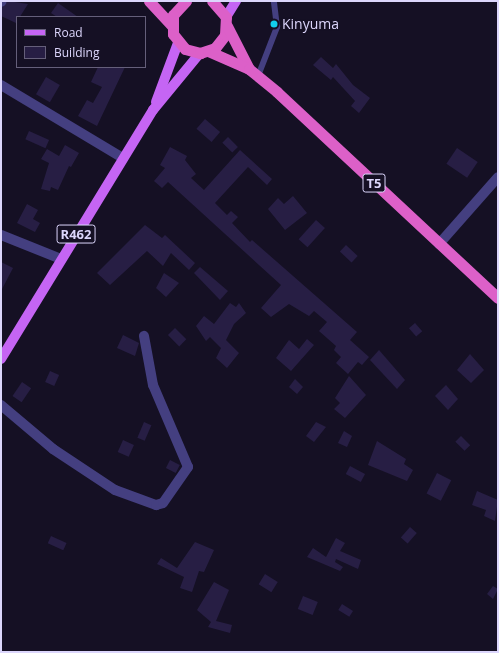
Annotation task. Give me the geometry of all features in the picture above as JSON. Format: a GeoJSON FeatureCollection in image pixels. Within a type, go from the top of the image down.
{"type":"FeatureCollection","features":[{"type":"Feature","properties":{"kind":"highway"},"geometry":{"type":"LineString","coordinates":[[149,1],[172,25]]}},
{"type":"Feature","properties":{"kind":"highway"},"geometry":{"type":"LineString","coordinates":[[184,1],[173,15],[172,25],[178,43],[204,52],[221,42],[226,22],[212,1]]}},
{"type":"Feature","properties":{"kind":"highway","name":"T5"},"geometry":{"type":"LineString","coordinates":[[226,22],[253,73]]}},
{"type":"Feature","properties":{"kind":"highway","name":"T5"},"geometry":{"type":"LineString","coordinates":[[204,52],[253,73],[498,298]]}},
{"type":"Feature","properties":{"kind":"main road"},"geometry":{"type":"LineString","coordinates":[[226,22],[236,1]]}},
{"type":"Feature","properties":{"kind":"main road","name":"R462"},"geometry":{"type":"LineString","coordinates":[[153,110],[178,43]]}},
{"type":"Feature","properties":{"kind":"main road","name":"R462"},"geometry":{"type":"LineString","coordinates":[[1,359],[153,110],[204,52]]}},
{"type":"Feature","properties":{"kind":"street"},"geometry":{"type":"LineString","coordinates":[[1,85],[123,158]]}},
{"type":"Feature","properties":{"kind":"street"},"geometry":{"type":"LineString","coordinates":[[439,244],[498,177]]}},
{"type":"Feature","properties":{"kind":"street"},"geometry":{"type":"LineString","coordinates":[[1,236],[61,259]]}},
{"type":"Feature","properties":{"kind":"street"},"geometry":{"type":"LineString","coordinates":[[1,405],[53,449],[115,490],[156,505],[163,503],[188,467],[153,385],[144,336]]}},
{"type":"Feature","properties":{"kind":"lane"},"geometry":{"type":"LineString","coordinates":[[253,73],[277,27],[274,1]]}},
{"type":"Feature","properties":{"kind":"building"},"geometry":{"type":"Polygon","coordinates":[[[8,1],[28,4],[20,16],[16,16],[16,23],[1,16],[1,8],[8,1]]]}},
{"type":"Feature","properties":{"kind":"building"},"geometry":{"type":"Polygon","coordinates":[[[58,3],[77,16],[56,16],[51,13],[58,3]]]}},
{"type":"Feature","properties":{"kind":"building"},"geometry":{"type":"Polygon","coordinates":[[[321,57],[333,68],[336,64],[353,85],[370,98],[359,113],[351,106],[355,101],[333,77],[331,80],[313,65],[321,57]]]}},
{"type":"Feature","properties":{"kind":"building"},"geometry":{"type":"Polygon","coordinates":[[[98,68],[125,68],[97,126],[78,116],[87,100],[93,103],[102,87],[91,82],[98,68]]]}},
{"type":"Feature","properties":{"kind":"building"},"geometry":{"type":"Polygon","coordinates":[[[46,77],[60,85],[50,102],[36,94],[46,77]]]}},
{"type":"Feature","properties":{"kind":"building"},"geometry":{"type":"Polygon","coordinates":[[[205,119],[220,132],[212,142],[196,129],[205,119]]]}},
{"type":"Feature","properties":{"kind":"building"},"geometry":{"type":"Polygon","coordinates":[[[29,131],[49,140],[45,148],[25,139],[29,131]]]}},
{"type":"Feature","properties":{"kind":"building"},"geometry":{"type":"Polygon","coordinates":[[[228,137],[238,147],[232,153],[222,143],[228,137]]]}},
{"type":"Feature","properties":{"kind":"building"},"geometry":{"type":"Polygon","coordinates":[[[65,145],[79,153],[71,167],[69,166],[58,190],[51,187],[50,191],[41,189],[49,163],[41,159],[47,149],[59,156],[65,145]]]}},
{"type":"Feature","properties":{"kind":"building"},"geometry":{"type":"Polygon","coordinates":[[[170,147],[187,156],[185,160],[196,174],[191,178],[204,190],[240,150],[272,179],[267,185],[248,167],[215,203],[227,215],[231,211],[238,217],[232,223],[250,242],[252,240],[357,332],[350,340],[369,357],[362,365],[358,362],[348,374],[336,363],[341,357],[334,350],[336,346],[319,331],[327,322],[314,311],[309,316],[289,304],[271,317],[261,308],[281,285],[168,182],[162,188],[154,181],[165,168],[160,165],[170,147]]]}},
{"type":"Feature","properties":{"kind":"building"},"geometry":{"type":"Polygon","coordinates":[[[457,148],[478,162],[467,178],[446,164],[457,148]]]}},
{"type":"Feature","properties":{"kind":"building"},"geometry":{"type":"Polygon","coordinates":[[[293,196],[307,213],[285,230],[268,209],[278,198],[284,204],[293,196]]]}},
{"type":"Feature","properties":{"kind":"building"},"geometry":{"type":"Polygon","coordinates":[[[27,204],[38,210],[33,219],[40,223],[35,232],[17,223],[27,204]]]}},
{"type":"Feature","properties":{"kind":"building"},"geometry":{"type":"Polygon","coordinates":[[[316,220],[325,228],[308,247],[299,239],[316,220]]]}},
{"type":"Feature","properties":{"kind":"building"},"geometry":{"type":"Polygon","coordinates":[[[145,225],[162,238],[165,235],[195,263],[189,270],[171,253],[163,266],[147,251],[110,285],[97,273],[145,225]]]}},
{"type":"Feature","properties":{"kind":"building"},"geometry":{"type":"Polygon","coordinates":[[[346,245],[358,256],[352,262],[340,252],[346,245]]]}},
{"type":"Feature","properties":{"kind":"building"},"geometry":{"type":"Polygon","coordinates":[[[1,262],[13,268],[1,291],[1,262]]]}},
{"type":"Feature","properties":{"kind":"building"},"geometry":{"type":"Polygon","coordinates":[[[200,267],[228,291],[220,300],[194,273],[200,267]]]}},
{"type":"Feature","properties":{"kind":"building"},"geometry":{"type":"Polygon","coordinates":[[[164,273],[179,283],[166,297],[156,288],[164,273]]]}},
{"type":"Feature","properties":{"kind":"building"},"geometry":{"type":"Polygon","coordinates":[[[230,303],[236,307],[239,303],[246,313],[234,324],[226,340],[239,353],[227,368],[216,358],[221,348],[210,337],[206,341],[196,326],[204,316],[214,324],[230,303]]]}},
{"type":"Feature","properties":{"kind":"building"},"geometry":{"type":"Polygon","coordinates":[[[415,323],[422,331],[416,337],[409,328],[415,323]]]}},
{"type":"Feature","properties":{"kind":"building"},"geometry":{"type":"Polygon","coordinates":[[[175,328],[186,339],[179,346],[168,335],[175,328]]]}},
{"type":"Feature","properties":{"kind":"building"},"geometry":{"type":"Polygon","coordinates":[[[123,335],[139,343],[135,356],[117,348],[123,335]]]}},
{"type":"Feature","properties":{"kind":"building"},"geometry":{"type":"Polygon","coordinates":[[[307,339],[314,345],[291,371],[276,358],[289,340],[299,349],[307,339]]]}},
{"type":"Feature","properties":{"kind":"building"},"geometry":{"type":"Polygon","coordinates":[[[379,350],[405,380],[397,389],[370,360],[379,350]]]}},
{"type":"Feature","properties":{"kind":"building"},"geometry":{"type":"Polygon","coordinates":[[[470,354],[484,370],[471,383],[457,370],[470,354]]]}},
{"type":"Feature","properties":{"kind":"building"},"geometry":{"type":"Polygon","coordinates":[[[50,371],[59,375],[54,386],[45,382],[50,371]]]}},
{"type":"Feature","properties":{"kind":"building"},"geometry":{"type":"Polygon","coordinates":[[[349,376],[366,395],[345,418],[334,409],[340,403],[335,398],[349,376]]]}},
{"type":"Feature","properties":{"kind":"building"},"geometry":{"type":"Polygon","coordinates":[[[295,379],[303,387],[297,394],[289,387],[295,379]]]}},
{"type":"Feature","properties":{"kind":"building"},"geometry":{"type":"Polygon","coordinates":[[[22,382],[31,388],[22,402],[12,396],[22,382]]]}},
{"type":"Feature","properties":{"kind":"building"},"geometry":{"type":"Polygon","coordinates":[[[446,385],[458,399],[448,410],[435,396],[446,385]]]}},
{"type":"Feature","properties":{"kind":"building"},"geometry":{"type":"Polygon","coordinates":[[[144,422],[151,425],[145,441],[137,438],[144,422]]]}},
{"type":"Feature","properties":{"kind":"building"},"geometry":{"type":"Polygon","coordinates":[[[316,422],[326,427],[314,442],[306,436],[316,422]]]}},
{"type":"Feature","properties":{"kind":"building"},"geometry":{"type":"Polygon","coordinates":[[[344,431],[352,436],[347,447],[338,443],[344,431]]]}},
{"type":"Feature","properties":{"kind":"building"},"geometry":{"type":"Polygon","coordinates":[[[461,436],[470,445],[465,451],[455,442],[461,436]]]}},
{"type":"Feature","properties":{"kind":"building"},"geometry":{"type":"Polygon","coordinates":[[[123,440],[134,445],[129,457],[118,452],[123,440]]]}},
{"type":"Feature","properties":{"kind":"building"},"geometry":{"type":"Polygon","coordinates":[[[377,441],[406,459],[404,464],[413,470],[407,481],[368,465],[377,441]]]}},
{"type":"Feature","properties":{"kind":"building"},"geometry":{"type":"Polygon","coordinates":[[[170,460],[180,465],[176,473],[166,468],[170,460]]]}},
{"type":"Feature","properties":{"kind":"building"},"geometry":{"type":"Polygon","coordinates":[[[350,466],[365,474],[361,482],[346,474],[350,466]]]}},
{"type":"Feature","properties":{"kind":"building"},"geometry":{"type":"Polygon","coordinates":[[[437,473],[451,480],[441,501],[427,493],[437,473]]]}},
{"type":"Feature","properties":{"kind":"building"},"geometry":{"type":"Polygon","coordinates":[[[477,491],[498,500],[495,521],[484,516],[486,510],[472,505],[477,491]]]}},
{"type":"Feature","properties":{"kind":"building"},"geometry":{"type":"Polygon","coordinates":[[[410,527],[417,533],[408,543],[401,538],[410,527]]]}},
{"type":"Feature","properties":{"kind":"building"},"geometry":{"type":"Polygon","coordinates":[[[51,536],[67,543],[63,550],[48,543],[51,536]]]}},
{"type":"Feature","properties":{"kind":"building"},"geometry":{"type":"Polygon","coordinates":[[[336,538],[345,543],[340,551],[361,560],[358,569],[336,559],[335,562],[343,567],[340,571],[307,557],[313,548],[326,557],[336,538]]]}},
{"type":"Feature","properties":{"kind":"building"},"geometry":{"type":"Polygon","coordinates":[[[195,542],[214,550],[204,572],[199,571],[192,592],[180,588],[184,577],[157,564],[161,558],[177,568],[195,542]]]}},
{"type":"Feature","properties":{"kind":"building"},"geometry":{"type":"Polygon","coordinates":[[[265,574],[278,582],[271,592],[259,584],[265,574]]]}},
{"type":"Feature","properties":{"kind":"building"},"geometry":{"type":"Polygon","coordinates":[[[214,582],[229,590],[216,621],[232,625],[230,633],[208,627],[211,622],[197,610],[214,582]]]}},
{"type":"Feature","properties":{"kind":"building"},"geometry":{"type":"Polygon","coordinates":[[[493,586],[498,589],[493,599],[487,594],[493,586]]]}},
{"type":"Feature","properties":{"kind":"building"},"geometry":{"type":"Polygon","coordinates":[[[303,596],[318,602],[313,615],[298,609],[303,596]]]}},
{"type":"Feature","properties":{"kind":"building"},"geometry":{"type":"Polygon","coordinates":[[[342,604],[353,611],[349,617],[338,610],[342,604]]]}},
{"type":"Feature","properties":{"kind":"place","name":"Kinyuma"},"geometry":{"type":"Point","coordinates":[274,24]}}]}
